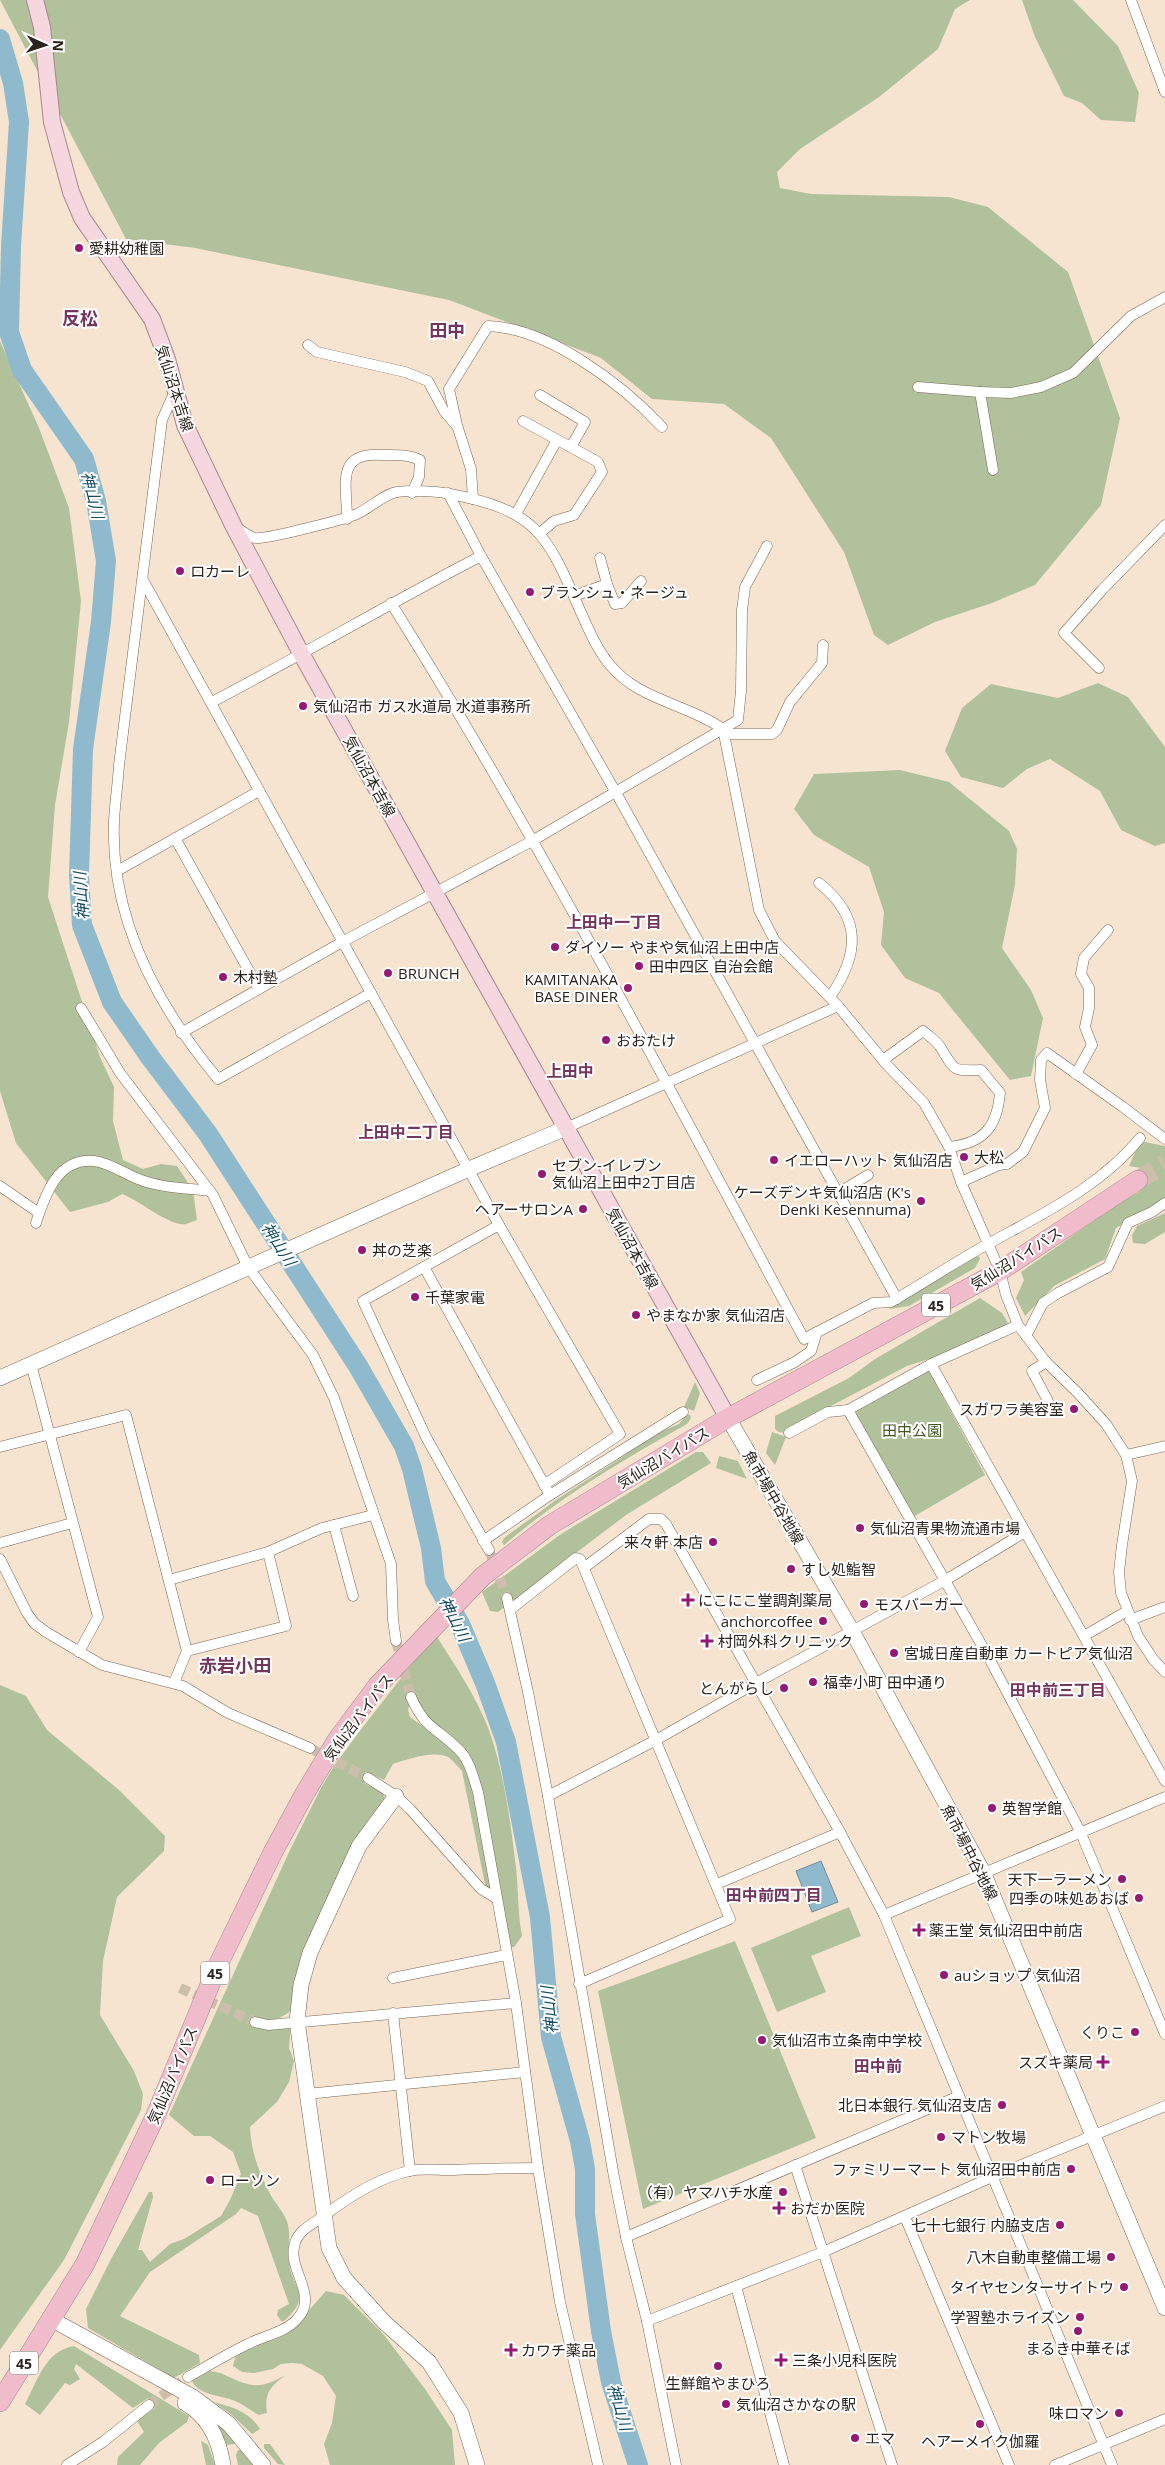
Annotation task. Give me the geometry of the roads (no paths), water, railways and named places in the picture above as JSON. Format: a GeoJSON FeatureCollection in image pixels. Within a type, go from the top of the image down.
{"type":"FeatureCollection","features":[{"type":"Feature","properties":{"kind":"highway","name":"気仙沼バイパス"},"geometry":{"type":"LineString","coordinates":[[0,2402],[85,2264],[155,2117],[219,1963],[305,1793],[337,1740],[378,1685],[420,1644],[483,1576],[550,1526],[728,1418],[1000,1271],[1138,1180]]}},
{"type":"Feature","properties":{"kind":"main road","name":"気仙沼本吉線"},"geometry":{"type":"LineString","coordinates":[[35,0],[42,27],[52,122],[71,192],[82,218],[152,319],[167,359],[184,425],[234,527],[302,655],[728,1418]]}},
{"type":"Feature","properties":{"kind":"street"},"geometry":{"type":"LineString","coordinates":[[1131,0],[1165,92]]}},
{"type":"Feature","properties":{"kind":"street"},"geometry":{"type":"LineString","coordinates":[[918,387],[1011,393],[1041,387],[1073,373],[1131,316],[1165,297]]}},
{"type":"Feature","properties":{"kind":"street"},"geometry":{"type":"LineString","coordinates":[[473,499],[471,470],[457,425],[449,389],[488,326],[508,326],[551,344],[604,375],[640,403],[662,427]]}},
{"type":"Feature","properties":{"kind":"street"},"geometry":{"type":"LineString","coordinates":[[308,345],[317,352],[405,372],[428,381],[444,411],[457,425]]}},
{"type":"Feature","properties":{"kind":"street"},"geometry":{"type":"LineString","coordinates":[[175,391],[162,420],[114,822],[117,871],[122,906],[145,965],[164,1005],[182,1033],[218,1079],[371,993]]}},
{"type":"Feature","properties":{"kind":"street"},"geometry":{"type":"LineString","coordinates":[[980,392],[994,470]]}},
{"type":"Feature","properties":{"kind":"street"},"geometry":{"type":"LineString","coordinates":[[540,395],[585,422],[571,447]]}},
{"type":"Feature","properties":{"kind":"street"},"geometry":{"type":"LineString","coordinates":[[523,421],[598,462],[602,472],[574,515],[554,521],[540,533]]}},
{"type":"Feature","properties":{"kind":"street"},"geometry":{"type":"LineString","coordinates":[[516,514],[558,440]]}},
{"type":"Feature","properties":{"kind":"street"},"geometry":{"type":"LineString","coordinates":[[347,519],[346,469],[353,459],[366,454],[412,456],[420,460],[419,477],[412,492]]}},
{"type":"Feature","properties":{"kind":"street"},"geometry":{"type":"LineString","coordinates":[[234,527],[256,538],[347,519],[396,492],[448,493],[473,499],[516,514],[540,533],[554,551],[592,638],[610,665],[632,685],[663,701],[706,717],[724,732],[772,734],[777,730],[790,702],[822,663],[824,644]]}},
{"type":"Feature","properties":{"kind":"street"},"geometry":{"type":"LineString","coordinates":[[448,493],[481,556],[615,791],[897,1299]]}},
{"type":"Feature","properties":{"kind":"street"},"geometry":{"type":"LineString","coordinates":[[1099,668],[1064,633],[1102,590],[1165,525]]}},
{"type":"Feature","properties":{"kind":"street"},"geometry":{"type":"LineString","coordinates":[[182,1033],[344,941],[532,841],[615,791],[724,732],[738,720],[742,691],[742,610],[745,587],[768,546]]}},
{"type":"Feature","properties":{"kind":"street"},"geometry":{"type":"LineString","coordinates":[[212,702],[302,655],[391,603],[481,556]]}},
{"type":"Feature","properties":{"kind":"street"},"geometry":{"type":"LineString","coordinates":[[600,558],[606,584],[615,604],[622,603],[640,580]]}},
{"type":"Feature","properties":{"kind":"street"},"geometry":{"type":"LineString","coordinates":[[143,580],[344,941],[499,1225],[620,1434],[608,1444],[544,1485]]}},
{"type":"Feature","properties":{"kind":"street"},"geometry":{"type":"LineString","coordinates":[[574,596],[606,584]]}},
{"type":"Feature","properties":{"kind":"street"},"geometry":{"type":"LineString","coordinates":[[391,603],[532,841],[666,1081],[804,1339],[873,1303],[891,1302],[897,1299],[988,1244],[1036,1219],[1109,1170],[1140,1138]]}},
{"type":"Feature","properties":{"kind":"street"},"geometry":{"type":"LineString","coordinates":[[724,732],[759,910],[775,941],[838,1006],[883,1060],[924,1103],[949,1146],[961,1182],[1000,1271],[1018,1326],[1046,1362],[1106,1424],[1126,1455],[1132,1481],[1119,1572],[1121,1593],[1129,1616],[1153,1659],[1165,1672]]}},
{"type":"Feature","properties":{"kind":"street"},"geometry":{"type":"LineString","coordinates":[[117,871],[260,791]]}},
{"type":"Feature","properties":{"kind":"street"},"geometry":{"type":"LineString","coordinates":[[175,838],[259,989]]}},
{"type":"Feature","properties":{"kind":"street"},"geometry":{"type":"LineString","coordinates":[[819,883],[830,892],[845,913],[853,936],[850,959],[844,976],[830,998]]}},
{"type":"Feature","properties":{"kind":"street"},"geometry":{"type":"LineString","coordinates":[[1076,1074],[1092,1045],[1086,1027],[1089,1008],[1089,988],[1081,974],[1084,958],[1108,930]]}},
{"type":"Feature","properties":{"kind":"street"},"geometry":{"type":"LineString","coordinates":[[0,1378],[838,1006]]}},
{"type":"Feature","properties":{"kind":"street"},"geometry":{"type":"LineString","coordinates":[[81,1008],[120,1073],[210,1191],[250,1266],[313,1355],[334,1398],[390,1564],[396,1641]]}},
{"type":"Feature","properties":{"kind":"street"},"geometry":{"type":"LineString","coordinates":[[883,1060],[924,1031],[940,1046],[949,1064],[960,1071],[981,1070],[1000,1093],[999,1111],[983,1137],[968,1145],[949,1146]]}},
{"type":"Feature","properties":{"kind":"street"},"geometry":{"type":"LineString","coordinates":[[961,1182],[999,1165],[1007,1164],[1023,1152],[1045,1108],[1040,1080],[1041,1060],[1047,1053],[1165,1139]]}},
{"type":"Feature","properties":{"kind":"street"},"geometry":{"type":"LineString","coordinates":[[0,1186],[38,1218],[54,1179],[64,1170],[80,1163],[95,1161],[142,1181],[210,1191]]}},
{"type":"Feature","properties":{"kind":"street"},"geometry":{"type":"LineString","coordinates":[[838,1193],[868,1174]]}},
{"type":"Feature","properties":{"kind":"street"},"geometry":{"type":"LineString","coordinates":[[1026,1336],[1043,1303],[1108,1267],[1128,1223],[1152,1212],[1165,1203]]}},
{"type":"Feature","properties":{"kind":"street"},"geometry":{"type":"LineString","coordinates":[[499,1225],[363,1300],[426,1437],[486,1546],[550,1496],[683,1412]]}},
{"type":"Feature","properties":{"kind":"street"},"geometry":{"type":"LineString","coordinates":[[424,1267],[550,1496]]}},
{"type":"Feature","properties":{"kind":"street"},"geometry":{"type":"LineString","coordinates":[[789,1433],[828,1412],[848,1410],[931,1364],[1018,1326]]}},
{"type":"Feature","properties":{"kind":"street"},"geometry":{"type":"LineString","coordinates":[[756,1380],[795,1362],[811,1351],[817,1332]]}},
{"type":"Feature","properties":{"kind":"street"},"geometry":{"type":"LineString","coordinates":[[1046,1362],[1032,1372],[1048,1401]]}},
{"type":"Feature","properties":{"kind":"street"},"geometry":{"type":"LineString","coordinates":[[31,1364],[98,1617],[79,1652]]}},
{"type":"Feature","properties":{"kind":"street"},"geometry":{"type":"LineString","coordinates":[[931,1364],[1165,1781]]}},
{"type":"Feature","properties":{"kind":"street"},"geometry":{"type":"LineString","coordinates":[[848,1410],[989,1658],[1080,1831],[1165,2034]]}},
{"type":"Feature","properties":{"kind":"street"},"geometry":{"type":"LineString","coordinates":[[0,1447],[126,1415],[187,1651],[174,1683]]}},
{"type":"Feature","properties":{"kind":"street","name":"魚市場中谷地線"},"geometry":{"type":"LineString","coordinates":[[728,1418],[852,1631],[983,1872],[1095,2136],[1165,2308]]}},
{"type":"Feature","properties":{"kind":"street"},"geometry":{"type":"LineString","coordinates":[[1126,1455],[1165,1446]]}},
{"type":"Feature","properties":{"kind":"street"},"geometry":{"type":"LineString","coordinates":[[169,1580],[268,1552],[322,1528],[373,1515]]}},
{"type":"Feature","properties":{"kind":"street"},"geometry":{"type":"LineString","coordinates":[[585,1567],[649,1519],[661,1519],[666,1524],[840,1832],[884,1915],[1112,2465]]}},
{"type":"Feature","properties":{"kind":"street"},"geometry":{"type":"LineString","coordinates":[[0,1543],[72,1523]]}},
{"type":"Feature","properties":{"kind":"street"},"geometry":{"type":"LineString","coordinates":[[334,1525],[353,1596]]}},
{"type":"Feature","properties":{"kind":"street"},"geometry":{"type":"LineString","coordinates":[[548,1796],[656,1740],[756,1683],[944,1581],[1025,1532]]}},
{"type":"Feature","properties":{"kind":"street"},"geometry":{"type":"LineString","coordinates":[[187,1651],[286,1626],[268,1552]]}},
{"type":"Feature","properties":{"kind":"street"},"geometry":{"type":"LineString","coordinates":[[511,1609],[576,1558],[580,1559],[585,1567],[730,1919],[579,1984]]}},
{"type":"Feature","properties":{"kind":"street"},"geometry":{"type":"LineString","coordinates":[[0,1559],[34,1623],[79,1652],[113,1669],[183,1686],[228,1713],[310,1748]]}},
{"type":"Feature","properties":{"kind":"street"},"geometry":{"type":"LineString","coordinates":[[507,1598],[511,1609],[548,1796],[579,1984],[626,2237],[647,2321],[676,2465]]}},
{"type":"Feature","properties":{"kind":"street"},"geometry":{"type":"LineString","coordinates":[[1084,1636],[1129,1616],[1165,1607]]}},
{"type":"Feature","properties":{"kind":"street"},"geometry":{"type":"LineString","coordinates":[[411,1697],[424,1721],[459,1750],[468,1761],[478,1792],[516,2003],[538,2168],[560,2302],[598,2465]]}},
{"type":"Feature","properties":{"kind":"street"},"geometry":{"type":"LineString","coordinates":[[368,1778],[396,1796],[482,1889],[496,1898]]}},
{"type":"Feature","properties":{"kind":"street"},"geometry":{"type":"LineString","coordinates":[[396,1796],[359,1846],[310,1953],[301,1985],[297,2021],[323,2217],[329,2248],[344,2278],[384,2322],[429,2362],[461,2413],[477,2465]]}},
{"type":"Feature","properties":{"kind":"street"},"geometry":{"type":"LineString","coordinates":[[884,1915],[1080,1831],[1165,1797]]}},
{"type":"Feature","properties":{"kind":"street"},"geometry":{"type":"LineString","coordinates":[[717,1884],[840,1832]]}},
{"type":"Feature","properties":{"kind":"street"},"geometry":{"type":"LineString","coordinates":[[393,1978],[506,1955]]}},
{"type":"Feature","properties":{"kind":"street"},"geometry":{"type":"LineString","coordinates":[[255,2022],[268,2025],[516,2003]]}},
{"type":"Feature","properties":{"kind":"street"},"geometry":{"type":"LineString","coordinates":[[393,2013],[410,2171]]}},
{"type":"Feature","properties":{"kind":"street"},"geometry":{"type":"LineString","coordinates":[[307,2094],[525,2072]]}},
{"type":"Feature","properties":{"kind":"street"},"geometry":{"type":"LineString","coordinates":[[626,2237],[959,2096]]}},
{"type":"Feature","properties":{"kind":"street"},"geometry":{"type":"LineString","coordinates":[[647,2321],[823,2252],[992,2177],[1165,2106]]}},
{"type":"Feature","properties":{"kind":"street"},"geometry":{"type":"LineString","coordinates":[[795,2166],[892,2465]]}},
{"type":"Feature","properties":{"kind":"street"},"geometry":{"type":"LineString","coordinates":[[188,2377],[247,2344],[290,2326],[299,2318],[304,2308],[306,2297],[304,2286],[294,2264],[295,2241],[301,2232],[346,2198],[388,2177],[410,2171],[538,2168]]}},
{"type":"Feature","properties":{"kind":"street"},"geometry":{"type":"LineString","coordinates":[[905,2216],[1009,2465]]}},
{"type":"Feature","properties":{"kind":"street"},"geometry":{"type":"LineString","coordinates":[[736,2286],[784,2465]]}},
{"type":"Feature","properties":{"kind":"street"},"geometry":{"type":"LineString","coordinates":[[49,2322],[192,2407],[211,2427],[220,2450],[223,2465]]}},
{"type":"Feature","properties":{"kind":"street"},"geometry":{"type":"LineString","coordinates":[[49,2322],[193,2397],[229,2424],[263,2465]]}},
{"type":"Feature","properties":{"kind":"street"},"geometry":{"type":"LineString","coordinates":[[67,2465],[103,2442],[149,2405]]}},
{"type":"Feature","properties":{"kind":"street"},"geometry":{"type":"LineString","coordinates":[[1056,2465],[1165,2419]]}},
{"type":"Feature","properties":{"kind":"water"},"geometry":{"type":"Polygon","coordinates":[[[821,1861],[838,1902],[812,1912],[796,1871],[821,1861]]]}},
{"type":"Feature","properties":{"kind":"waterway","name":"神山川"},"geometry":{"type":"LineString","coordinates":[[0,39],[13,83],[19,122],[11,246],[9,332],[22,370],[84,459],[96,501],[106,561],[101,622],[83,749],[79,875],[82,925],[112,1002],[150,1057],[208,1134],[358,1366],[404,1446],[412,1469],[431,1548],[435,1581],[460,1624],[485,1683],[506,1742],[540,1917],[551,2037],[580,2141],[585,2169],[585,2214],[601,2331],[611,2382],[638,2465]]}},
{"type":"Feature","properties":{"kind":"tunnel"},"geometry":{"type":"LineString","coordinates":[[1138,1180],[1165,1164]]}},
{"type":"Feature","properties":{"kind":"tunnel"},"geometry":{"type":"LineString","coordinates":[[489,1550],[507,1598]]}},
{"type":"Feature","properties":{"kind":"tunnel"},"geometry":{"type":"LineString","coordinates":[[396,1641],[411,1697]]}},
{"type":"Feature","properties":{"kind":"tunnel"},"geometry":{"type":"LineString","coordinates":[[310,1748],[368,1778]]}},
{"type":"Feature","properties":{"kind":"tunnel"},"geometry":{"type":"LineString","coordinates":[[180,1988],[255,2022]]}},
{"type":"Feature","properties":{"kind":"tunnel"},"geometry":{"type":"LineString","coordinates":[[149,2405],[188,2377]]}},
{"type":"Feature","properties":{"kind":"place","name":"愛耕幼稚園"},"geometry":{"type":"Point","coordinates":[79,248]}},
{"type":"Feature","properties":{"kind":"place","name":"ロカーレ"},"geometry":{"type":"Point","coordinates":[180,571]}},
{"type":"Feature","properties":{"kind":"place","name":"ブランシュ・ネージュ"},"geometry":{"type":"Point","coordinates":[530,592]}},
{"type":"Feature","properties":{"kind":"place","name":"気仙沼市 ガス水道局 水道事務所"},"geometry":{"type":"Point","coordinates":[303,706]}},
{"type":"Feature","properties":{"kind":"place","name":"ダイソー やまや気仙沼上田中店"},"geometry":{"type":"Point","coordinates":[555,947]}},
{"type":"Feature","properties":{"kind":"place","name":"田中四区 自治会館"},"geometry":{"type":"Point","coordinates":[639,966]}},
{"type":"Feature","properties":{"kind":"place","name":"BRUNCH"},"geometry":{"type":"Point","coordinates":[388,973]}},
{"type":"Feature","properties":{"kind":"place","name":"木村塾"},"geometry":{"type":"Point","coordinates":[223,977]}},
{"type":"Feature","properties":{"kind":"place","name":"KAMITANAKA BASE DINER"},"geometry":{"type":"Point","coordinates":[628,988]}},
{"type":"Feature","properties":{"kind":"place","name":"おおたけ"},"geometry":{"type":"Point","coordinates":[606,1040]}},
{"type":"Feature","properties":{"kind":"place","name":"大松"},"geometry":{"type":"Point","coordinates":[964,1157]}},
{"type":"Feature","properties":{"kind":"place","name":"イエローハット 気仙沼店"},"geometry":{"type":"Point","coordinates":[774,1160]}},
{"type":"Feature","properties":{"kind":"place","name":"セブン-イレブン 気仙沼上田中2丁目店"},"geometry":{"type":"Point","coordinates":[542,1174]}},
{"type":"Feature","properties":{"kind":"place","name":"ケーズデンキ気仙沼店 (K's Denki Kesennuma)"},"geometry":{"type":"Point","coordinates":[921,1201]}},
{"type":"Feature","properties":{"kind":"place","name":"ヘアーサロンA"},"geometry":{"type":"Point","coordinates":[583,1209]}},
{"type":"Feature","properties":{"kind":"place","name":"丼の芝楽"},"geometry":{"type":"Point","coordinates":[362,1250]}},
{"type":"Feature","properties":{"kind":"place","name":"千葉家電"},"geometry":{"type":"Point","coordinates":[415,1297]}},
{"type":"Feature","properties":{"kind":"place","name":"やまなか家 気仙沼店"},"geometry":{"type":"Point","coordinates":[636,1315]}},
{"type":"Feature","properties":{"kind":"place","name":"スガワラ美容室"},"geometry":{"type":"Point","coordinates":[1074,1409]}},
{"type":"Feature","properties":{"kind":"place","name":"気仙沼青果物流通市場"},"geometry":{"type":"Point","coordinates":[860,1528]}},
{"type":"Feature","properties":{"kind":"place","name":"来々軒 本店"},"geometry":{"type":"Point","coordinates":[713,1542]}},
{"type":"Feature","properties":{"kind":"place","name":"すし処鮨智"},"geometry":{"type":"Point","coordinates":[791,1569]}},
{"type":"Feature","properties":{"kind":"place","name":"にこにこ堂調剤薬局"},"geometry":{"type":"Point","coordinates":[688,1600]}},
{"type":"Feature","properties":{"kind":"place","name":"モスバーガー"},"geometry":{"type":"Point","coordinates":[864,1604]}},
{"type":"Feature","properties":{"kind":"place","name":"anchorcoffee"},"geometry":{"type":"Point","coordinates":[823,1621]}},
{"type":"Feature","properties":{"kind":"place","name":"村岡外科クリニック"},"geometry":{"type":"Point","coordinates":[707,1641]}},
{"type":"Feature","properties":{"kind":"place","name":"宮城日産自動車 カートピア気仙沼"},"geometry":{"type":"Point","coordinates":[894,1653]}},
{"type":"Feature","properties":{"kind":"place","name":"福幸小町 田中通り"},"geometry":{"type":"Point","coordinates":[813,1682]}},
{"type":"Feature","properties":{"kind":"place","name":"とんがらし"},"geometry":{"type":"Point","coordinates":[784,1688]}},
{"type":"Feature","properties":{"kind":"place","name":"英智学館"},"geometry":{"type":"Point","coordinates":[992,1808]}},
{"type":"Feature","properties":{"kind":"place","name":"天下一ラーメン"},"geometry":{"type":"Point","coordinates":[1122,1879]}},
{"type":"Feature","properties":{"kind":"place","name":"四季の味処あおば"},"geometry":{"type":"Point","coordinates":[1139,1898]}},
{"type":"Feature","properties":{"kind":"place","name":"薬王堂 気仙沼田中前店"},"geometry":{"type":"Point","coordinates":[919,1930]}},
{"type":"Feature","properties":{"kind":"place","name":"auショップ 気仙沼"},"geometry":{"type":"Point","coordinates":[944,1975]}},
{"type":"Feature","properties":{"kind":"place","name":"くりこ"},"geometry":{"type":"Point","coordinates":[1135,2032]}},
{"type":"Feature","properties":{"kind":"place","name":"気仙沼市立条南中学校"},"geometry":{"type":"Point","coordinates":[762,2040]}},
{"type":"Feature","properties":{"kind":"place","name":"スズキ薬局"},"geometry":{"type":"Point","coordinates":[1103,2062]}},
{"type":"Feature","properties":{"kind":"place","name":"北日本銀行 気仙沼支店"},"geometry":{"type":"Point","coordinates":[1002,2105]}},
{"type":"Feature","properties":{"kind":"place","name":"マトン牧場"},"geometry":{"type":"Point","coordinates":[941,2137]}},
{"type":"Feature","properties":{"kind":"place","name":"ファミリーマート 気仙沼田中前店"},"geometry":{"type":"Point","coordinates":[1071,2169]}},
{"type":"Feature","properties":{"kind":"place","name":"ローソン"},"geometry":{"type":"Point","coordinates":[210,2180]}},
{"type":"Feature","properties":{"kind":"place","name":"（有）ヤマハチ水産"},"geometry":{"type":"Point","coordinates":[783,2192]}},
{"type":"Feature","properties":{"kind":"place","name":"おだか医院"},"geometry":{"type":"Point","coordinates":[779,2208]}},
{"type":"Feature","properties":{"kind":"place","name":"七十七銀行 内脇支店"},"geometry":{"type":"Point","coordinates":[1060,2225]}},
{"type":"Feature","properties":{"kind":"place","name":"八木自動車整備工場"},"geometry":{"type":"Point","coordinates":[1111,2257]}},
{"type":"Feature","properties":{"kind":"place","name":"タイヤセンターサイトウ"},"geometry":{"type":"Point","coordinates":[1124,2287]}},
{"type":"Feature","properties":{"kind":"place","name":"学習塾ホライズン"},"geometry":{"type":"Point","coordinates":[1080,2317]}},
{"type":"Feature","properties":{"kind":"place","name":"まるき中華そば"},"geometry":{"type":"Point","coordinates":[1078,2331]}},
{"type":"Feature","properties":{"kind":"place","name":"カワチ薬品"},"geometry":{"type":"Point","coordinates":[511,2350]}},
{"type":"Feature","properties":{"kind":"place","name":"三条小児科医院"},"geometry":{"type":"Point","coordinates":[781,2360]}},
{"type":"Feature","properties":{"kind":"place","name":"生鮮館やまひろ"},"geometry":{"type":"Point","coordinates":[718,2366]}},
{"type":"Feature","properties":{"kind":"place","name":"気仙沼さかなの駅"},"geometry":{"type":"Point","coordinates":[726,2404]}},
{"type":"Feature","properties":{"kind":"place","name":"味ロマン"},"geometry":{"type":"Point","coordinates":[1119,2413]}},
{"type":"Feature","properties":{"kind":"place","name":"ヘアーメイク伽羅"},"geometry":{"type":"Point","coordinates":[980,2424]}},
{"type":"Feature","properties":{"kind":"place","name":"エマ"},"geometry":{"type":"Point","coordinates":[855,2438]}},
{"type":"Feature","properties":{"kind":"district","name":"反松"},"geometry":{"type":"Point","coordinates":[80,318]}},
{"type":"Feature","properties":{"kind":"district","name":"田中"},"geometry":{"type":"Point","coordinates":[447,330]}},
{"type":"Feature","properties":{"kind":"district","name":"上田中一丁目"},"geometry":{"type":"Point","coordinates":[614,922]}},
{"type":"Feature","properties":{"kind":"district","name":"上田中"},"geometry":{"type":"Point","coordinates":[570,1071]}},
{"type":"Feature","properties":{"kind":"district","name":"上田中二丁目"},"geometry":{"type":"Point","coordinates":[406,1132]}},
{"type":"Feature","properties":{"kind":"district","name":"赤岩小田"},"geometry":{"type":"Point","coordinates":[235,1665]}},
{"type":"Feature","properties":{"kind":"district","name":"田中前三丁目"},"geometry":{"type":"Point","coordinates":[1058,1690]}},
{"type":"Feature","properties":{"kind":"district","name":"田中前四丁目"},"geometry":{"type":"Point","coordinates":[774,1895]}},
{"type":"Feature","properties":{"kind":"district","name":"田中前"},"geometry":{"type":"Point","coordinates":[878,2066]}},
{"type":"Feature","properties":{"kind":"park label","name":"田中公園"},"geometry":{"type":"Point","coordinates":[912,1430]}}]}
